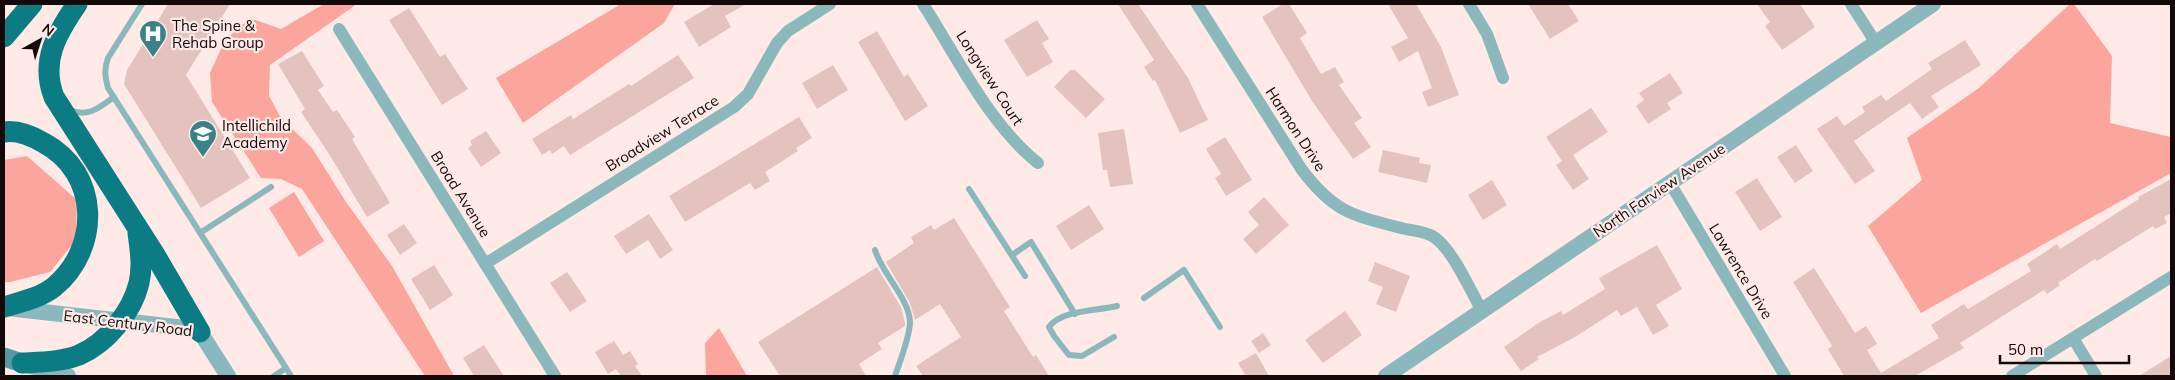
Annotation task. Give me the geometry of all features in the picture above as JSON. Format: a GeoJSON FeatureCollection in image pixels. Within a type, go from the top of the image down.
{"type":"FeatureCollection","features":[{"type":"Feature","properties":{"kind":"highway"},"geometry":{"type":"LineString","coordinates":[[4,36],[32,4]]}},
{"type":"Feature","properties":{"kind":"highway"},"geometry":{"type":"LineString","coordinates":[[77,4],[59,33],[48,58],[48,79],[52,93],[200,332]]}},
{"type":"Feature","properties":{"kind":"highway"},"geometry":{"type":"LineString","coordinates":[[4,132],[35,138],[50,146],[61,155],[78,177],[84,191],[89,218],[85,244],[75,262],[62,279],[52,289],[40,295],[4,307]]}},
{"type":"Feature","properties":{"kind":"highway"},"geometry":{"type":"LineString","coordinates":[[13,360],[54,361],[78,355],[101,341],[120,321],[135,296],[139,282],[141,255],[138,230]]}},
{"type":"Feature","properties":{"kind":"street","name":"Broadview Terrace"},"geometry":{"type":"LineString","coordinates":[[485,264],[734,107],[748,94],[776,43],[788,31],[830,4]]}},
{"type":"Feature","properties":{"kind":"street","name":"Longview Court"},"geometry":{"type":"LineString","coordinates":[[923,4],[999,126],[1020,149],[1038,163]]}},
{"type":"Feature","properties":{"kind":"street","name":"Harmon Drive"},"geometry":{"type":"LineString","coordinates":[[1197,4],[1314,186],[1330,202],[1347,213],[1421,231],[1435,238],[1448,252],[1482,311]]}},
{"type":"Feature","properties":{"kind":"street"},"geometry":{"type":"LineString","coordinates":[[1469,4],[1487,34],[1502,78]]}},
{"type":"Feature","properties":{"kind":"street"},"geometry":{"type":"LineString","coordinates":[[1851,4],[1876,43]]}},
{"type":"Feature","properties":{"kind":"street","name":"North Farview Avenue"},"geometry":{"type":"LineString","coordinates":[[1386,376],[1933,4]]}},
{"type":"Feature","properties":{"kind":"street","name":"Broad Avenue"},"geometry":{"type":"LineString","coordinates":[[340,29],[555,376]]}},
{"type":"Feature","properties":{"kind":"street","name":"Lawrence Drive"},"geometry":{"type":"LineString","coordinates":[[1670,183],[1785,376]]}},
{"type":"Feature","properties":{"kind":"street"},"geometry":{"type":"LineString","coordinates":[[2012,376],[2171,277]]}},
{"type":"Feature","properties":{"kind":"street","name":"East Century Road"},"geometry":{"type":"LineString","coordinates":[[4,307],[200,332],[228,376]]}},
{"type":"Feature","properties":{"kind":"street"},"geometry":{"type":"LineString","coordinates":[[2073,338],[2096,376]]}},
{"type":"Feature","properties":{"kind":"street"},"geometry":{"type":"LineString","coordinates":[[13,360],[68,376]]}},
{"type":"Feature","properties":{"kind":"lane"},"geometry":{"type":"LineString","coordinates":[[142,4],[108,58],[105,66],[105,77],[114,97],[291,376]]}},
{"type":"Feature","properties":{"kind":"lane"},"geometry":{"type":"LineString","coordinates":[[60,106],[75,112],[94,111],[114,97]]}},
{"type":"Feature","properties":{"kind":"lane"},"geometry":{"type":"LineString","coordinates":[[200,233],[271,187]]}},
{"type":"Feature","properties":{"kind":"lane"},"geometry":{"type":"LineString","coordinates":[[969,189],[1025,276]]}},
{"type":"Feature","properties":{"kind":"lane"},"geometry":{"type":"LineString","coordinates":[[1012,255],[1031,242],[1075,314]]}},
{"type":"Feature","properties":{"kind":"lane"},"geometry":{"type":"LineString","coordinates":[[875,250],[879,262],[907,309],[909,316],[910,324],[895,376]]}},
{"type":"Feature","properties":{"kind":"lane"},"geometry":{"type":"LineString","coordinates":[[1144,298],[1184,270],[1220,327]]}},
{"type":"Feature","properties":{"kind":"lane"},"geometry":{"type":"LineString","coordinates":[[1114,336],[1082,356],[1069,355],[1054,336],[1050,327],[1054,320],[1063,316],[1117,306]]}},
{"type":"Feature","properties":{"kind":"lane"},"geometry":{"type":"LineString","coordinates":[[274,376],[286,368]]}},
{"type":"Feature","properties":{"kind":"shaded area"},"geometry":{"type":"Polygon","coordinates":[[[324,4],[357,4],[270,65],[269,96],[281,118],[312,148],[346,202],[392,266],[454,376],[425,376],[302,189],[281,179],[261,178],[212,102],[210,73],[225,40],[250,18],[281,29],[324,4]]]}},
{"type":"Feature","properties":{"kind":"shaded area"},"geometry":{"type":"Polygon","coordinates":[[[621,4],[675,4],[664,23],[523,123],[496,78],[621,4]]]}},
{"type":"Feature","properties":{"kind":"shaded area"},"geometry":{"type":"Polygon","coordinates":[[[2070,4],[2074,4],[2112,56],[2110,123],[2171,137],[2171,173],[1921,313],[1868,226],[1922,180],[1907,138],[1979,88],[2070,4]]]}},
{"type":"Feature","properties":{"kind":"shaded area"},"geometry":{"type":"Polygon","coordinates":[[[27,156],[77,200],[76,240],[50,272],[4,282],[4,160],[27,156]]]}},
{"type":"Feature","properties":{"kind":"shaded area"},"geometry":{"type":"Polygon","coordinates":[[[294,192],[324,241],[299,257],[269,208],[294,192]]]}},
{"type":"Feature","properties":{"kind":"shaded area"},"geometry":{"type":"Polygon","coordinates":[[[719,328],[747,376],[706,376],[705,343],[719,328]]]}},
{"type":"Feature","properties":{"kind":"building"},"geometry":{"type":"Polygon","coordinates":[[[168,4],[230,4],[186,75],[250,178],[201,208],[124,84],[127,70],[168,4]]]}},
{"type":"Feature","properties":{"kind":"building"},"geometry":{"type":"Polygon","coordinates":[[[714,4],[746,4],[725,16],[731,27],[699,47],[684,22],[714,4]]]}},
{"type":"Feature","properties":{"kind":"building"},"geometry":{"type":"Polygon","coordinates":[[[1118,4],[1138,4],[1188,78],[1208,120],[1180,133],[1155,80],[1153,81],[1144,67],[1154,60],[1118,4]]]}},
{"type":"Feature","properties":{"kind":"building"},"geometry":{"type":"Polygon","coordinates":[[[1283,4],[1289,4],[1307,33],[1300,38],[1321,74],[1335,67],[1344,82],[1339,85],[1362,118],[1354,123],[1371,147],[1353,159],[1312,101],[1262,17],[1283,4]]]}},
{"type":"Feature","properties":{"kind":"building"},"geometry":{"type":"Polygon","coordinates":[[[1388,4],[1416,4],[1441,47],[1459,95],[1428,107],[1422,92],[1432,88],[1418,51],[1399,62],[1391,47],[1408,38],[1388,4]]]}},
{"type":"Feature","properties":{"kind":"building"},"geometry":{"type":"Polygon","coordinates":[[[1528,4],[1568,4],[1579,21],[1550,39],[1528,4]]]}},
{"type":"Feature","properties":{"kind":"building"},"geometry":{"type":"Polygon","coordinates":[[[1757,4],[1800,4],[1815,27],[1782,50],[1765,26],[1770,22],[1757,4]]]}},
{"type":"Feature","properties":{"kind":"building"},"geometry":{"type":"Polygon","coordinates":[[[409,8],[440,57],[445,54],[468,89],[442,105],[389,20],[409,8]]]}},
{"type":"Feature","properties":{"kind":"building"},"geometry":{"type":"Polygon","coordinates":[[[1037,20],[1049,39],[1042,43],[1053,62],[1027,77],[1004,40],[1037,20]]]}},
{"type":"Feature","properties":{"kind":"building"},"geometry":{"type":"Polygon","coordinates":[[[877,31],[904,77],[908,74],[928,106],[905,121],[858,42],[877,31]]]}},
{"type":"Feature","properties":{"kind":"building"},"geometry":{"type":"Polygon","coordinates":[[[1965,40],[1981,65],[1931,96],[1939,107],[1922,119],[1910,103],[1854,141],[1875,171],[1855,184],[1817,129],[1837,116],[1844,126],[1865,112],[1862,107],[1881,95],[1886,101],[1932,69],[1928,63],[1965,40]]]}},
{"type":"Feature","properties":{"kind":"building"},"geometry":{"type":"Polygon","coordinates":[[[302,51],[324,86],[318,90],[333,112],[337,110],[355,137],[352,139],[390,203],[367,217],[301,112],[305,109],[278,64],[302,51]]]}},
{"type":"Feature","properties":{"kind":"building"},"geometry":{"type":"Polygon","coordinates":[[[678,55],[694,78],[570,155],[564,146],[552,154],[550,150],[542,155],[532,139],[571,115],[573,119],[629,84],[631,86],[678,55]]]}},
{"type":"Feature","properties":{"kind":"building"},"geometry":{"type":"Polygon","coordinates":[[[833,65],[848,90],[817,109],[802,83],[833,65]]]}},
{"type":"Feature","properties":{"kind":"building"},"geometry":{"type":"Polygon","coordinates":[[[1070,70],[1075,70],[1105,99],[1086,118],[1054,87],[1070,70]]]}},
{"type":"Feature","properties":{"kind":"building"},"geometry":{"type":"Polygon","coordinates":[[[1670,73],[1683,93],[1667,103],[1671,109],[1648,124],[1636,106],[1644,100],[1639,93],[1670,73]]]}},
{"type":"Feature","properties":{"kind":"building"},"geometry":{"type":"Polygon","coordinates":[[[1591,108],[1608,132],[1573,155],[1589,179],[1573,190],[1556,165],[1562,161],[1546,137],[1591,108]]]}},
{"type":"Feature","properties":{"kind":"building"},"geometry":{"type":"Polygon","coordinates":[[[799,117],[812,138],[796,148],[798,151],[765,172],[770,181],[755,190],[750,183],[685,222],[669,196],[799,117]]]}},
{"type":"Feature","properties":{"kind":"building"},"geometry":{"type":"Polygon","coordinates":[[[1124,129],[1133,184],[1110,187],[1107,170],[1103,170],[1098,133],[1124,129]]]}},
{"type":"Feature","properties":{"kind":"building"},"geometry":{"type":"Polygon","coordinates":[[[486,131],[501,153],[481,167],[468,148],[472,145],[470,141],[486,131]]]}},
{"type":"Feature","properties":{"kind":"building"},"geometry":{"type":"Polygon","coordinates":[[[1225,137],[1252,180],[1226,196],[1215,178],[1221,174],[1206,149],[1225,137]]]}},
{"type":"Feature","properties":{"kind":"building"},"geometry":{"type":"Polygon","coordinates":[[[1796,145],[1813,171],[1795,183],[1777,157],[1796,145]]]}},
{"type":"Feature","properties":{"kind":"building"},"geometry":{"type":"Polygon","coordinates":[[[1383,150],[1420,158],[1419,163],[1431,165],[1427,183],[1378,172],[1383,150]]]}},
{"type":"Feature","properties":{"kind":"building"},"geometry":{"type":"Polygon","coordinates":[[[1757,178],[1782,217],[1760,231],[1735,192],[1757,178]]]}},
{"type":"Feature","properties":{"kind":"building"},"geometry":{"type":"Polygon","coordinates":[[[2171,179],[2171,213],[2164,217],[2167,223],[2155,229],[2153,226],[2097,261],[2095,259],[2058,283],[2060,285],[2047,294],[2044,290],[1960,343],[1964,348],[1915,376],[1844,376],[1828,349],[1832,346],[1793,282],[1814,268],[1855,333],[1866,326],[1877,344],[1867,350],[1881,373],[1939,338],[1931,325],[1964,304],[1968,309],[2031,271],[2027,264],[2057,244],[2060,249],[2139,199],[2138,197],[2171,179]]]}},
{"type":"Feature","properties":{"kind":"building"},"geometry":{"type":"Polygon","coordinates":[[[1492,180],[1507,205],[1483,220],[1468,195],[1492,180]]]}},
{"type":"Feature","properties":{"kind":"building"},"geometry":{"type":"Polygon","coordinates":[[[1264,197],[1289,225],[1256,254],[1243,239],[1259,225],[1248,212],[1264,197]]]}},
{"type":"Feature","properties":{"kind":"building"},"geometry":{"type":"Polygon","coordinates":[[[1089,205],[1104,229],[1071,250],[1056,226],[1089,205]]]}},
{"type":"Feature","properties":{"kind":"building"},"geometry":{"type":"Polygon","coordinates":[[[649,214],[673,250],[660,259],[648,240],[626,254],[614,236],[649,214]]]}},
{"type":"Feature","properties":{"kind":"building"},"geometry":{"type":"Polygon","coordinates":[[[954,218],[1010,307],[1004,311],[1033,357],[1036,355],[1049,376],[923,376],[916,366],[961,337],[940,304],[915,320],[910,303],[886,262],[914,243],[911,237],[931,225],[934,230],[954,218]]]}},
{"type":"Feature","properties":{"kind":"building"},"geometry":{"type":"Polygon","coordinates":[[[404,224],[417,243],[400,255],[387,235],[404,224]]]}},
{"type":"Feature","properties":{"kind":"building"},"geometry":{"type":"Polygon","coordinates":[[[1657,245],[1682,289],[1656,305],[1669,326],[1653,335],[1637,307],[1621,316],[1617,310],[1575,337],[1537,357],[1539,359],[1521,371],[1504,347],[1540,322],[1561,311],[1563,315],[1605,289],[1599,278],[1657,245]]]}},
{"type":"Feature","properties":{"kind":"building"},"geometry":{"type":"Polygon","coordinates":[[[1375,262],[1410,276],[1396,312],[1376,304],[1383,287],[1368,281],[1375,262]]]}},
{"type":"Feature","properties":{"kind":"building"},"geometry":{"type":"Polygon","coordinates":[[[434,265],[453,295],[430,310],[411,279],[434,265]]]}},
{"type":"Feature","properties":{"kind":"building"},"geometry":{"type":"Polygon","coordinates":[[[877,267],[901,307],[905,326],[878,343],[882,349],[859,364],[866,376],[780,376],[758,342],[877,267]]]}},
{"type":"Feature","properties":{"kind":"building"},"geometry":{"type":"Polygon","coordinates":[[[567,272],[587,301],[570,312],[550,283],[567,272]]]}},
{"type":"Feature","properties":{"kind":"building"},"geometry":{"type":"Polygon","coordinates":[[[1345,311],[1362,335],[1323,363],[1305,340],[1345,311]]]}},
{"type":"Feature","properties":{"kind":"building"},"geometry":{"type":"Polygon","coordinates":[[[1263,333],[1271,345],[1259,353],[1251,341],[1263,333]]]}},
{"type":"Feature","properties":{"kind":"building"},"geometry":{"type":"Polygon","coordinates":[[[614,341],[623,355],[630,351],[638,364],[635,366],[642,376],[621,376],[616,369],[608,374],[595,352],[614,341]]]}},
{"type":"Feature","properties":{"kind":"building"},"geometry":{"type":"Polygon","coordinates":[[[484,345],[504,376],[474,376],[463,358],[484,345]]]}},
{"type":"Feature","properties":{"kind":"building"},"geometry":{"type":"Polygon","coordinates":[[[1256,353],[1269,376],[1246,376],[1238,363],[1256,353]]]}},
{"type":"Feature","properties":{"kind":"building"},"geometry":{"type":"Polygon","coordinates":[[[2171,356],[2171,376],[2139,376],[2171,356]]]}},
{"type":"Feature","properties":{"kind":"place","name":"The Spine & Rehab Group"},"geometry":{"type":"Point","coordinates":[153,58]}},
{"type":"Feature","properties":{"kind":"place","name":"Intellichild Academy"},"geometry":{"type":"Point","coordinates":[203,158]}}]}
